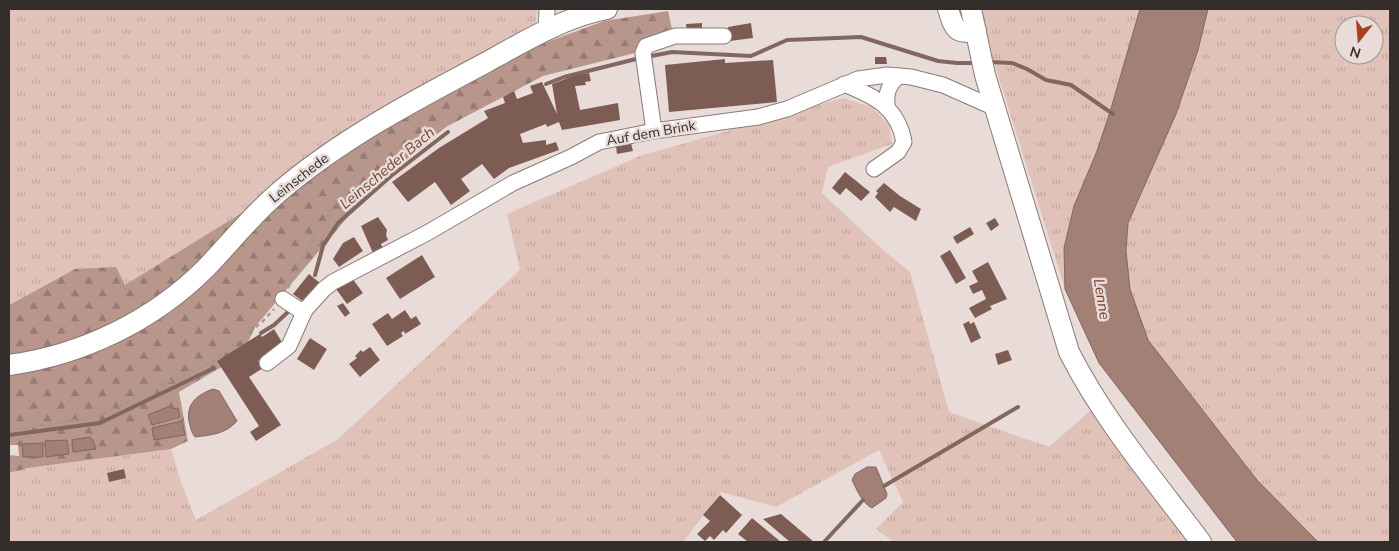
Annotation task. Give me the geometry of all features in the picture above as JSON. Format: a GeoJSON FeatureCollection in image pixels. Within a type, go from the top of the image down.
{"type":"FeatureCollection","features":[{"type":"Feature","properties":{"kind":"main road","name":"Leinschede"},"geometry":{"type":"LineString","coordinates":[[9,365],[36,360],[83,346],[130,326],[177,294],[205,269],[255,214],[278,192],[361,132],[441,86],[546,32],[581,16],[607,9]]}},
{"type":"Feature","properties":{"kind":"main road"},"geometry":{"type":"LineString","coordinates":[[948,9],[954,26],[958,31],[976,31]]}},
{"type":"Feature","properties":{"kind":"main road"},"geometry":{"type":"LineString","coordinates":[[971,9],[995,108],[1069,352],[1097,401],[1201,542]]}},
{"type":"Feature","properties":{"kind":"street"},"geometry":{"type":"LineString","coordinates":[[546,32],[548,9]]}},
{"type":"Feature","properties":{"kind":"street"},"geometry":{"type":"LineString","coordinates":[[654,131],[644,58],[646,46],[675,36],[724,36]]}},
{"type":"Feature","properties":{"kind":"street","name":"Auf dem Brink"},"geometry":{"type":"LineString","coordinates":[[267,363],[289,346],[305,310],[333,282],[427,233],[513,183],[571,158],[599,142],[654,131],[758,117],[788,109],[858,78],[887,75],[943,85],[995,108]]}},
{"type":"Feature","properties":{"kind":"street"},"geometry":{"type":"LineString","coordinates":[[887,106],[886,96],[888,88],[899,76]]}},
{"type":"Feature","properties":{"kind":"street"},"geometry":{"type":"LineString","coordinates":[[844,84],[871,96],[887,106],[897,119],[902,131],[904,142],[898,152],[874,169]]}},
{"type":"Feature","properties":{"kind":"street"},"geometry":{"type":"LineString","coordinates":[[283,299],[298,309],[305,310]]}},
{"type":"Feature","properties":{"kind":"path"},"geometry":{"type":"LineString","coordinates":[[9,430],[84,419],[104,413],[195,371],[223,354],[263,320],[283,299],[294,273],[336,203],[380,138]]}},
{"type":"Feature","properties":{"kind":"green space"},"geometry":{"type":"Polygon","coordinates":[[[9,9],[537,9],[536,28],[125,286],[75,269],[9,305],[9,9]]]}},
{"type":"Feature","properties":{"kind":"green space"},"geometry":{"type":"Polygon","coordinates":[[[982,9],[1140,9],[1097,151],[1074,206],[1064,248],[1065,289],[987,40],[982,9]]]}},
{"type":"Feature","properties":{"kind":"green space"},"geometry":{"type":"Polygon","coordinates":[[[1208,9],[1390,9],[1390,542],[1318,542],[1257,480],[1148,340],[1130,289],[1126,251],[1128,223],[1176,114],[1198,50],[1208,9]]]}},
{"type":"Feature","properties":{"kind":"green space"},"geometry":{"type":"Polygon","coordinates":[[[668,11],[675,43],[543,76],[446,127],[373,187],[255,327],[242,355],[179,392],[188,441],[171,449],[28,468],[9,473],[9,455],[19,456],[18,445],[9,445],[9,305],[75,269],[116,267],[125,285],[248,209],[364,133],[539,45],[604,21],[668,11]]]}},
{"type":"Feature","properties":{"kind":"green space"},"geometry":{"type":"Polygon","coordinates":[[[843,98],[872,107],[889,125],[892,144],[828,167],[822,193],[883,250],[910,272],[949,412],[1049,447],[1092,409],[1194,542],[894,542],[876,529],[903,502],[879,450],[776,507],[721,492],[683,542],[9,542],[9,473],[28,468],[171,449],[182,485],[196,520],[338,439],[520,270],[507,214],[640,156],[843,98]]]}},
{"type":"Feature","properties":{"kind":"water","name":"Lenne"},"geometry":{"type":"Polygon","coordinates":[[[1140,9],[1208,9],[1198,50],[1176,114],[1128,223],[1126,251],[1130,289],[1148,340],[1257,480],[1318,542],[1237,542],[1099,363],[1065,289],[1064,248],[1074,206],[1097,151],[1140,9]]]}},
{"type":"Feature","properties":{"kind":"water"},"geometry":{"type":"Polygon","coordinates":[[[213,389],[219,391],[237,421],[223,431],[195,437],[189,422],[189,410],[198,397],[213,389]]]}},
{"type":"Feature","properties":{"kind":"water"},"geometry":{"type":"Polygon","coordinates":[[[170,406],[172,409],[178,408],[180,417],[152,425],[148,415],[170,406]]]}},
{"type":"Feature","properties":{"kind":"water"},"geometry":{"type":"Polygon","coordinates":[[[182,421],[185,435],[154,440],[152,428],[182,421]]]}},
{"type":"Feature","properties":{"kind":"water"},"geometry":{"type":"Polygon","coordinates":[[[90,437],[96,449],[73,452],[72,440],[90,437]]]}},
{"type":"Feature","properties":{"kind":"water"},"geometry":{"type":"Polygon","coordinates":[[[67,440],[69,454],[46,457],[45,441],[67,440]]]}},
{"type":"Feature","properties":{"kind":"water"},"geometry":{"type":"Polygon","coordinates":[[[43,443],[43,457],[23,457],[22,444],[43,443]]]}},
{"type":"Feature","properties":{"kind":"water"},"geometry":{"type":"Polygon","coordinates":[[[867,467],[876,467],[887,494],[886,498],[872,508],[863,500],[852,480],[855,474],[867,467]]]}},
{"type":"Feature","properties":{"kind":"building"},"geometry":{"type":"Polygon","coordinates":[[[702,23],[702,32],[687,33],[686,24],[702,23]]]}},
{"type":"Feature","properties":{"kind":"building"},"geometry":{"type":"Polygon","coordinates":[[[751,23],[753,38],[730,41],[728,27],[751,23]]]}},
{"type":"Feature","properties":{"kind":"building"},"geometry":{"type":"Polygon","coordinates":[[[875,57],[886,57],[887,64],[875,64],[875,57]]]}},
{"type":"Feature","properties":{"kind":"building"},"geometry":{"type":"Polygon","coordinates":[[[725,59],[725,63],[773,60],[777,102],[669,112],[665,65],[725,59]]]}},
{"type":"Feature","properties":{"kind":"building"},"geometry":{"type":"Polygon","coordinates":[[[589,73],[591,81],[585,82],[586,85],[575,86],[580,110],[618,103],[620,120],[562,130],[559,122],[547,127],[546,124],[520,134],[523,143],[546,140],[546,145],[556,142],[559,150],[509,168],[494,179],[482,164],[461,179],[470,191],[451,205],[435,182],[408,202],[392,182],[439,148],[488,118],[484,111],[505,103],[503,97],[514,91],[517,99],[533,93],[530,86],[542,82],[557,114],[552,84],[573,76],[589,73]]]}},
{"type":"Feature","properties":{"kind":"building"},"geometry":{"type":"Polygon","coordinates":[[[631,143],[633,151],[617,154],[616,146],[631,143]]]}},
{"type":"Feature","properties":{"kind":"building"},"geometry":{"type":"Polygon","coordinates":[[[845,172],[870,192],[861,201],[846,188],[840,195],[832,188],[845,172]]]}},
{"type":"Feature","properties":{"kind":"building"},"geometry":{"type":"Polygon","coordinates":[[[884,183],[921,209],[916,221],[894,207],[890,212],[875,197],[878,193],[876,191],[884,183]]]}},
{"type":"Feature","properties":{"kind":"building"},"geometry":{"type":"Polygon","coordinates":[[[378,217],[387,230],[388,240],[381,244],[383,249],[373,253],[361,226],[378,217]]]}},
{"type":"Feature","properties":{"kind":"building"},"geometry":{"type":"Polygon","coordinates":[[[995,218],[999,225],[991,231],[986,223],[995,218]]]}},
{"type":"Feature","properties":{"kind":"building"},"geometry":{"type":"Polygon","coordinates":[[[970,227],[974,234],[957,244],[953,237],[970,227]]]}},
{"type":"Feature","properties":{"kind":"building"},"geometry":{"type":"Polygon","coordinates":[[[354,237],[363,251],[339,267],[333,259],[343,243],[354,237]]]}},
{"type":"Feature","properties":{"kind":"building"},"geometry":{"type":"Polygon","coordinates":[[[950,250],[966,278],[956,284],[940,256],[950,250]]]}},
{"type":"Feature","properties":{"kind":"building"},"geometry":{"type":"Polygon","coordinates":[[[422,255],[435,277],[400,299],[386,278],[422,255]]]}},
{"type":"Feature","properties":{"kind":"building"},"geometry":{"type":"Polygon","coordinates":[[[988,262],[1007,299],[990,306],[992,309],[975,318],[969,308],[986,299],[982,290],[973,294],[969,286],[978,282],[972,271],[988,262]]]}},
{"type":"Feature","properties":{"kind":"building"},"geometry":{"type":"Polygon","coordinates":[[[309,274],[320,283],[305,303],[293,294],[309,274]]]}},
{"type":"Feature","properties":{"kind":"building"},"geometry":{"type":"Polygon","coordinates":[[[352,278],[363,293],[347,304],[336,289],[352,278]]]}},
{"type":"Feature","properties":{"kind":"building"},"geometry":{"type":"Polygon","coordinates":[[[343,303],[350,313],[345,317],[337,306],[343,303]]]}},
{"type":"Feature","properties":{"kind":"building"},"geometry":{"type":"Polygon","coordinates":[[[405,310],[411,319],[416,316],[421,324],[405,334],[404,331],[401,333],[403,336],[387,346],[372,324],[388,313],[392,319],[405,310]]]}},
{"type":"Feature","properties":{"kind":"building"},"geometry":{"type":"Polygon","coordinates":[[[969,321],[970,324],[974,322],[981,338],[971,343],[963,324],[969,321]]]}},
{"type":"Feature","properties":{"kind":"building"},"geometry":{"type":"Polygon","coordinates":[[[274,329],[283,344],[258,361],[263,368],[249,377],[281,425],[256,441],[250,432],[259,426],[217,361],[260,334],[262,337],[274,329]]]}},
{"type":"Feature","properties":{"kind":"building"},"geometry":{"type":"Polygon","coordinates":[[[310,338],[327,349],[314,370],[297,359],[310,338]]]}},
{"type":"Feature","properties":{"kind":"building"},"geometry":{"type":"Polygon","coordinates":[[[370,347],[380,360],[360,377],[349,364],[357,358],[355,356],[361,350],[363,352],[370,347]]]}},
{"type":"Feature","properties":{"kind":"building"},"geometry":{"type":"Polygon","coordinates":[[[1008,350],[1012,360],[998,365],[995,354],[1008,350]]]}},
{"type":"Feature","properties":{"kind":"building"},"geometry":{"type":"Polygon","coordinates":[[[124,469],[126,478],[109,482],[107,473],[124,469]]]}},
{"type":"Feature","properties":{"kind":"building"},"geometry":{"type":"Polygon","coordinates":[[[720,495],[742,515],[726,533],[723,530],[714,540],[710,536],[705,541],[697,534],[710,521],[703,515],[720,495]]]}},
{"type":"Feature","properties":{"kind":"building"},"geometry":{"type":"Polygon","coordinates":[[[781,514],[814,542],[790,542],[763,519],[781,514]]]}},
{"type":"Feature","properties":{"kind":"building"},"geometry":{"type":"Polygon","coordinates":[[[752,518],[781,542],[748,542],[738,534],[752,518]]]}},
{"type":"Feature","properties":{"kind":"waterway","name":"Leinscheder Bach"},"geometry":{"type":"LineString","coordinates":[[646,57],[672,52],[751,56],[787,40],[861,37],[938,61],[977,63]]}},
{"type":"Feature","properties":{"kind":"waterway","name":"Leinscheder Bach"},"geometry":{"type":"LineString","coordinates":[[546,84],[564,77],[640,58]]}},
{"type":"Feature","properties":{"kind":"waterway","name":"Leinscheder Bach"},"geometry":{"type":"LineString","coordinates":[[989,62],[1012,63],[1046,80],[1071,85],[1113,114]]}},
{"type":"Feature","properties":{"kind":"waterway","name":"Leinscheder Bach"},"geometry":{"type":"LineString","coordinates":[[315,275],[323,246],[338,223],[391,176],[448,132]]}},
{"type":"Feature","properties":{"kind":"waterway","name":"Leinscheder Bach"},"geometry":{"type":"LineString","coordinates":[[261,333],[274,325],[289,311]]}},
{"type":"Feature","properties":{"kind":"waterway","name":"Leinscheder Bach"},"geometry":{"type":"LineString","coordinates":[[9,435],[100,423],[214,368]]}},
{"type":"Feature","properties":{"kind":"waterway"},"geometry":{"type":"LineString","coordinates":[[884,486],[1018,407]]}},
{"type":"Feature","properties":{"kind":"waterway"},"geometry":{"type":"LineString","coordinates":[[824,542],[863,500]]}}]}
